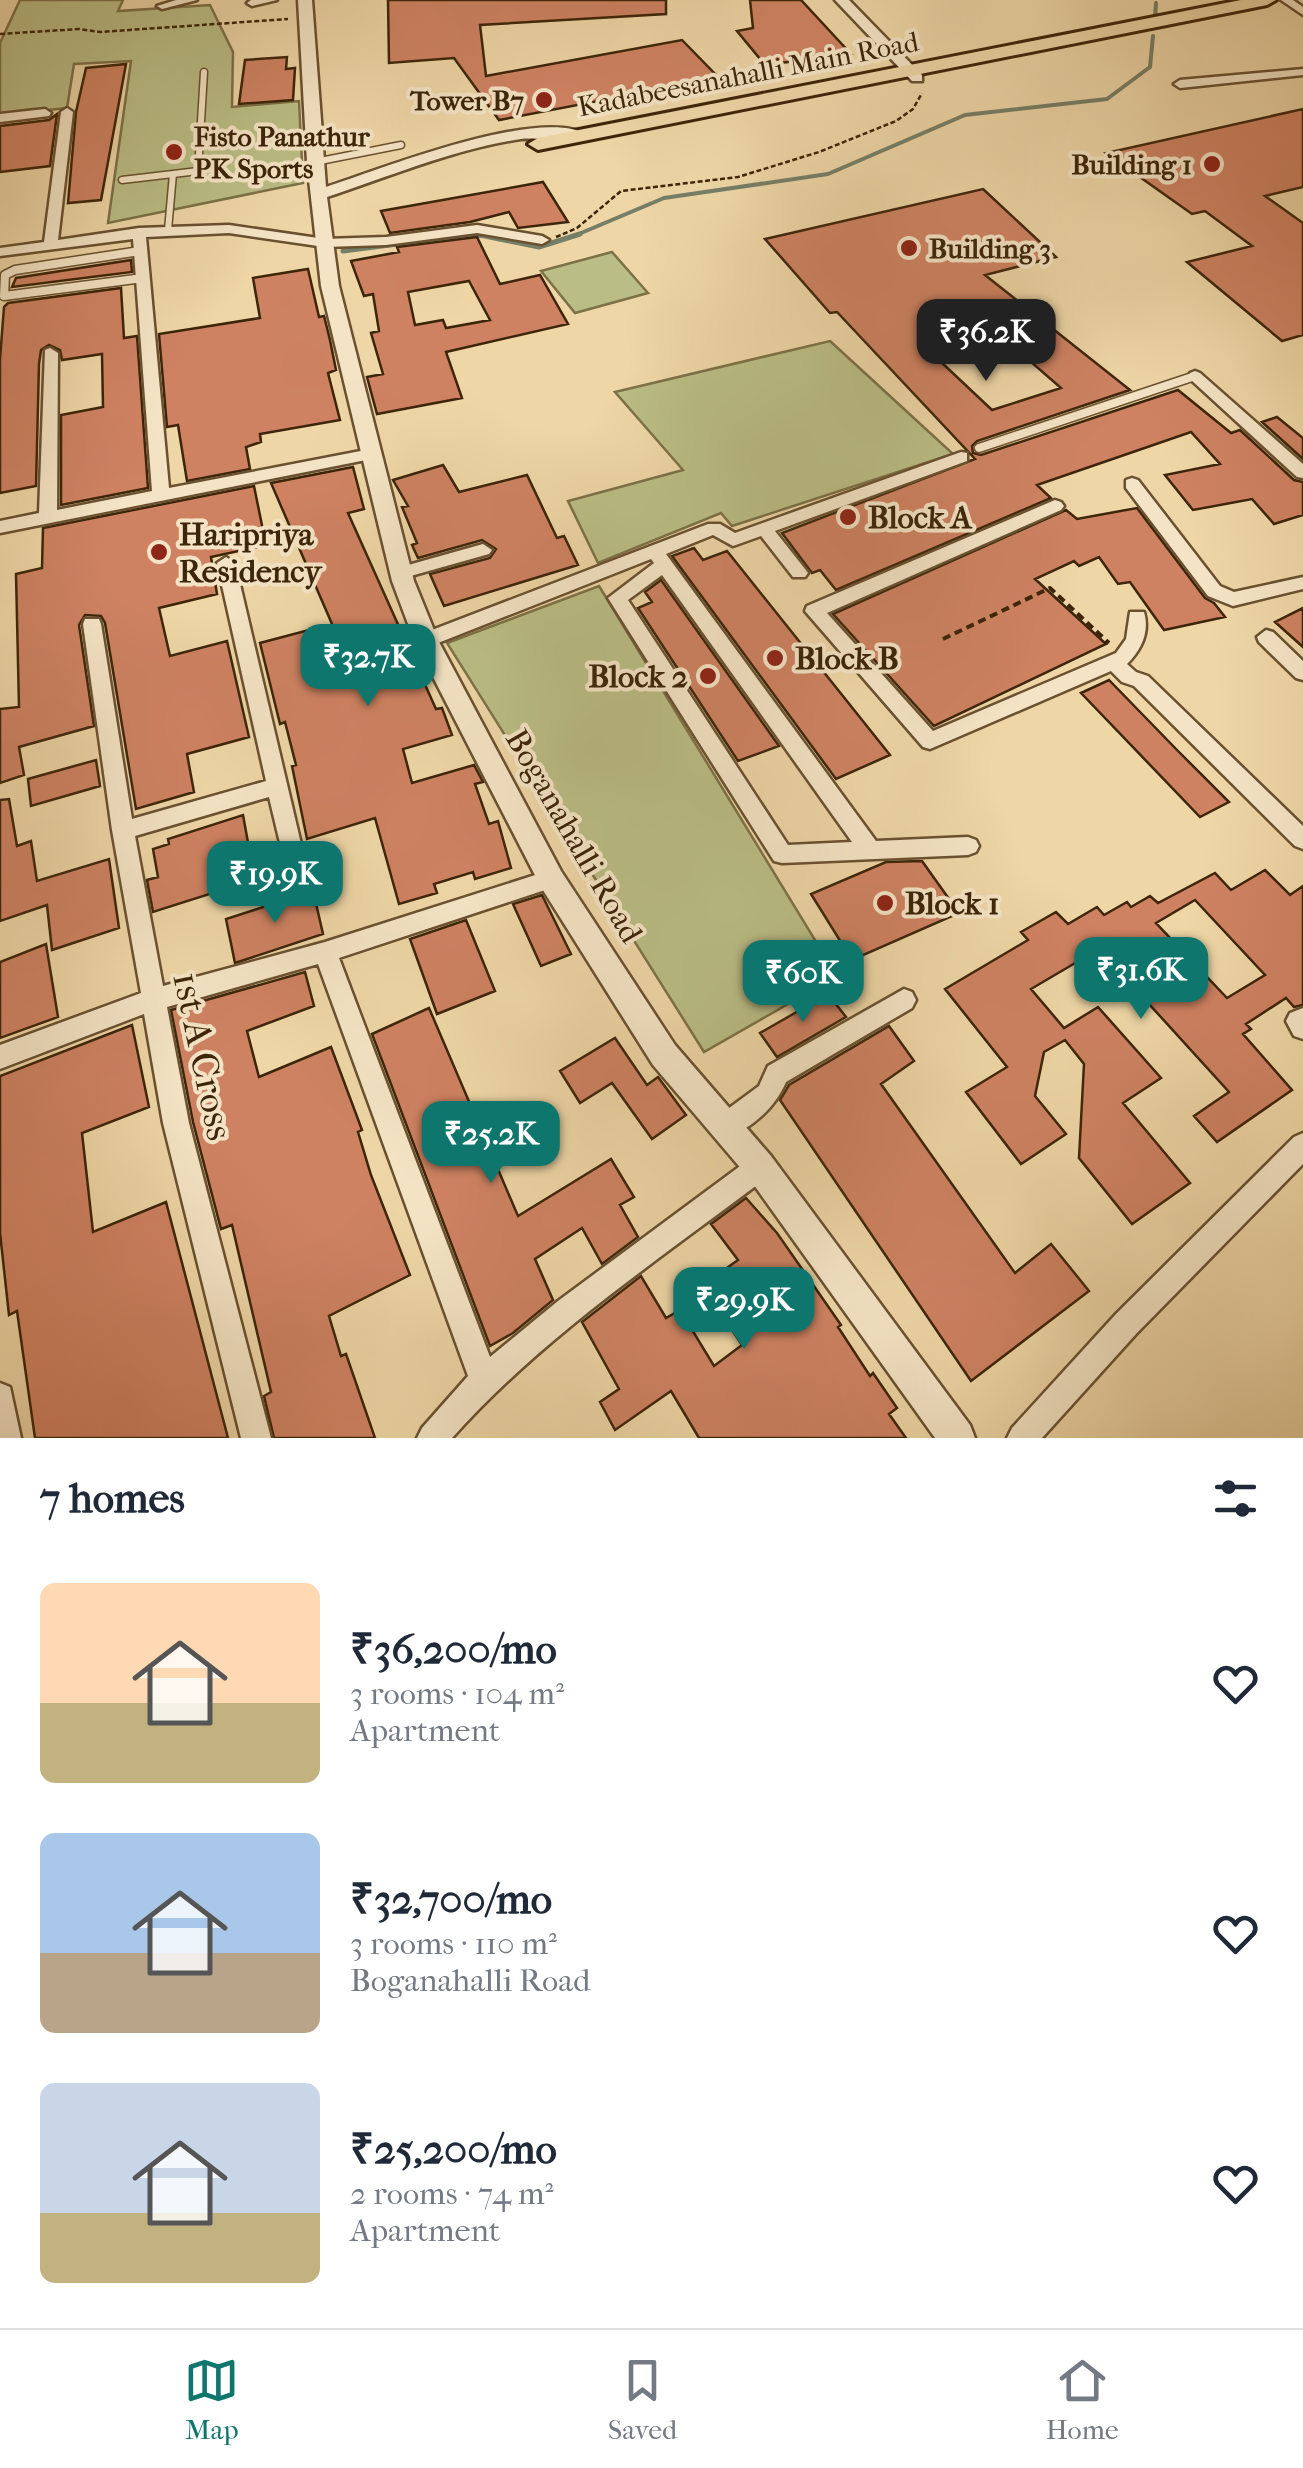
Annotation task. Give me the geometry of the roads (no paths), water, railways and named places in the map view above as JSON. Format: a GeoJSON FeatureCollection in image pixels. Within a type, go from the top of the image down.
{"type":"FeatureCollection","features":[{"type":"Feature","properties":{"kind":"main road","name":"Kadabeesanahalli Main Road"},"geometry":{"type":"LineString","coordinates":[[925,73],[581,136],[544,148],[925,73],[1146,29],[1266,0]]}},
{"type":"Feature","properties":{"kind":"street"},"geometry":{"type":"LineString","coordinates":[[162,6],[192,0]]}},
{"type":"Feature","properties":{"kind":"street"},"geometry":{"type":"LineString","coordinates":[[252,4],[272,0]]}},
{"type":"Feature","properties":{"kind":"street","name":"Boganahalli Road"},"geometry":{"type":"LineString","coordinates":[[305,0],[316,162],[330,286],[400,572],[426,640],[551,878],[664,1055],[760,1167],[958,1438]]}},
{"type":"Feature","properties":{"kind":"street"},"geometry":{"type":"LineString","coordinates":[[842,0],[925,73]]}},
{"type":"Feature","properties":{"kind":"street"},"geometry":{"type":"LineString","coordinates":[[863,0],[925,73]]}},
{"type":"Feature","properties":{"kind":"street"},"geometry":{"type":"LineString","coordinates":[[1286,0],[1303,12]]}},
{"type":"Feature","properties":{"kind":"street"},"geometry":{"type":"LineString","coordinates":[[1180,84],[1303,72]]}},
{"type":"Feature","properties":{"kind":"street"},"geometry":{"type":"LineString","coordinates":[[51,244],[67,112]]}},
{"type":"Feature","properties":{"kind":"street"},"geometry":{"type":"LineString","coordinates":[[0,118],[45,113]]}},
{"type":"Feature","properties":{"kind":"street"},"geometry":{"type":"LineString","coordinates":[[320,194],[495,140],[545,133],[581,136]]}},
{"type":"Feature","properties":{"kind":"street"},"geometry":{"type":"LineString","coordinates":[[0,252],[51,244],[139,239],[168,230],[229,228],[325,243],[386,241],[477,229],[542,240]]}},
{"type":"Feature","properties":{"kind":"street"},"geometry":{"type":"LineString","coordinates":[[139,239],[161,496]]}},
{"type":"Feature","properties":{"kind":"street"},"geometry":{"type":"LineString","coordinates":[[48,518],[50,352]]}},
{"type":"Feature","properties":{"kind":"street"},"geometry":{"type":"LineString","coordinates":[[1194,376],[1299,466]]}},
{"type":"Feature","properties":{"kind":"street"},"geometry":{"type":"LineString","coordinates":[[0,527],[372,454]]}},
{"type":"Feature","properties":{"kind":"street"},"geometry":{"type":"LineString","coordinates":[[426,640],[659,558],[714,528],[730,540],[766,530],[961,457]]}},
{"type":"Feature","properties":{"kind":"street"},"geometry":{"type":"LineString","coordinates":[[1132,484],[1214,591],[1233,599],[1303,584]]}},
{"type":"Feature","properties":{"kind":"street"},"geometry":{"type":"LineString","coordinates":[[1055,506],[814,611],[930,741],[1118,661],[1134,640],[1137,617]]}},
{"type":"Feature","properties":{"kind":"street"},"geometry":{"type":"LineString","coordinates":[[766,530],[799,573]]}},
{"type":"Feature","properties":{"kind":"street"},"geometry":{"type":"LineString","coordinates":[[400,572],[484,550]]}},
{"type":"Feature","properties":{"kind":"street"},"geometry":{"type":"LineString","coordinates":[[659,558],[617,598],[782,854],[968,846]]}},
{"type":"Feature","properties":{"kind":"street"},"geometry":{"type":"LineString","coordinates":[[659,558],[870,850]]}},
{"type":"Feature","properties":{"kind":"street"},"geometry":{"type":"LineString","coordinates":[[226,563],[298,878]]}},
{"type":"Feature","properties":{"kind":"street","name":"1st A Cross"},"geometry":{"type":"LineString","coordinates":[[92,624],[123,830],[176,1123],[256,1438]]}},
{"type":"Feature","properties":{"kind":"street"},"geometry":{"type":"LineString","coordinates":[[1266,637],[1303,673]]}},
{"type":"Feature","properties":{"kind":"street"},"geometry":{"type":"LineString","coordinates":[[1118,661],[1128,677],[1140,681],[1303,840]]}},
{"type":"Feature","properties":{"kind":"street"},"geometry":{"type":"LineString","coordinates":[[123,830],[276,787]]}},
{"type":"Feature","properties":{"kind":"street"},"geometry":{"type":"LineString","coordinates":[[0,1056],[152,1000],[325,952],[551,878]]}},
{"type":"Feature","properties":{"kind":"street"},"geometry":{"type":"LineString","coordinates":[[325,952],[484,1380]]}},
{"type":"Feature","properties":{"kind":"street"},"geometry":{"type":"LineString","coordinates":[[726,1126],[768,1095],[777,1074],[904,1000]]}},
{"type":"Feature","properties":{"kind":"street"},"geometry":{"type":"LineString","coordinates":[[1303,1019],[1298,1022],[1303,1028]]}},
{"type":"Feature","properties":{"kind":"street"},"geometry":{"type":"LineString","coordinates":[[1022,1438],[1126,1324],[1303,1146]]}},
{"type":"Feature","properties":{"kind":"street"},"geometry":{"type":"LineString","coordinates":[[432,1438],[484,1380],[568,1311],[760,1167]]}},
{"type":"Feature","properties":{"kind":"street"},"geometry":{"type":"LineString","coordinates":[[0,1397],[6,1438]]}},
{"type":"Feature","properties":{"kind":"lane"},"geometry":{"type":"LineString","coordinates":[[122,180],[198,171],[204,72]]}},
{"type":"Feature","properties":{"kind":"lane"},"geometry":{"type":"LineString","coordinates":[[316,162],[401,145]]}},
{"type":"Feature","properties":{"kind":"lane"},"geometry":{"type":"LineString","coordinates":[[168,230],[173,174]]}},
{"type":"Feature","properties":{"kind":"lane"},"geometry":{"type":"LineString","coordinates":[[139,239],[15,270],[5,275],[4,296],[142,278]]}},
{"type":"Feature","properties":{"kind":"lane"},"geometry":{"type":"LineString","coordinates":[[978,448],[1194,376]]}},
{"type":"Feature","properties":{"kind":"waterway"},"geometry":{"type":"LineString","coordinates":[[1155,18],[1156,3]]}},
{"type":"Feature","properties":{"kind":"waterway"},"geometry":{"type":"LineString","coordinates":[[575,236],[664,198],[828,174],[965,115],[1107,99],[1150,67],[1153,36]]}},
{"type":"Feature","properties":{"kind":"waterway"},"geometry":{"type":"LineString","coordinates":[[575,236],[580,234]]}},
{"type":"Feature","properties":{"kind":"waterway"},"geometry":{"type":"LineString","coordinates":[[343,251],[459,236]]}},
{"type":"Feature","properties":{"kind":"waterway"},"geometry":{"type":"LineString","coordinates":[[459,236],[485,236]]}},
{"type":"Feature","properties":{"kind":"waterway"},"geometry":{"type":"LineString","coordinates":[[459,236],[485,236]]}},
{"type":"Feature","properties":{"kind":"waterway"},"geometry":{"type":"LineString","coordinates":[[485,236],[539,247],[575,236]]}},
{"type":"Feature","properties":{"kind":"place","name":"Tower B7"},"geometry":{"type":"Point","coordinates":[544,100]}},
{"type":"Feature","properties":{"kind":"place","name":"Fisto Panathur PK Sports"},"geometry":{"type":"Point","coordinates":[174,152]}},
{"type":"Feature","properties":{"kind":"place","name":"Building 1"},"geometry":{"type":"Point","coordinates":[1212,164]}},
{"type":"Feature","properties":{"kind":"place","name":"Building 3"},"geometry":{"type":"Point","coordinates":[909,248]}},
{"type":"Feature","properties":{"kind":"place","name":"Block A"},"geometry":{"type":"Point","coordinates":[848,517]}},
{"type":"Feature","properties":{"kind":"place","name":"Haripriya Residency"},"geometry":{"type":"Point","coordinates":[159,552]}},
{"type":"Feature","properties":{"kind":"place","name":"Block B"},"geometry":{"type":"Point","coordinates":[775,658]}},
{"type":"Feature","properties":{"kind":"place","name":"Block 2"},"geometry":{"type":"Point","coordinates":[708,676]}},
{"type":"Feature","properties":{"kind":"place","name":"Block 1"},"geometry":{"type":"Point","coordinates":[885,903]}}]}
